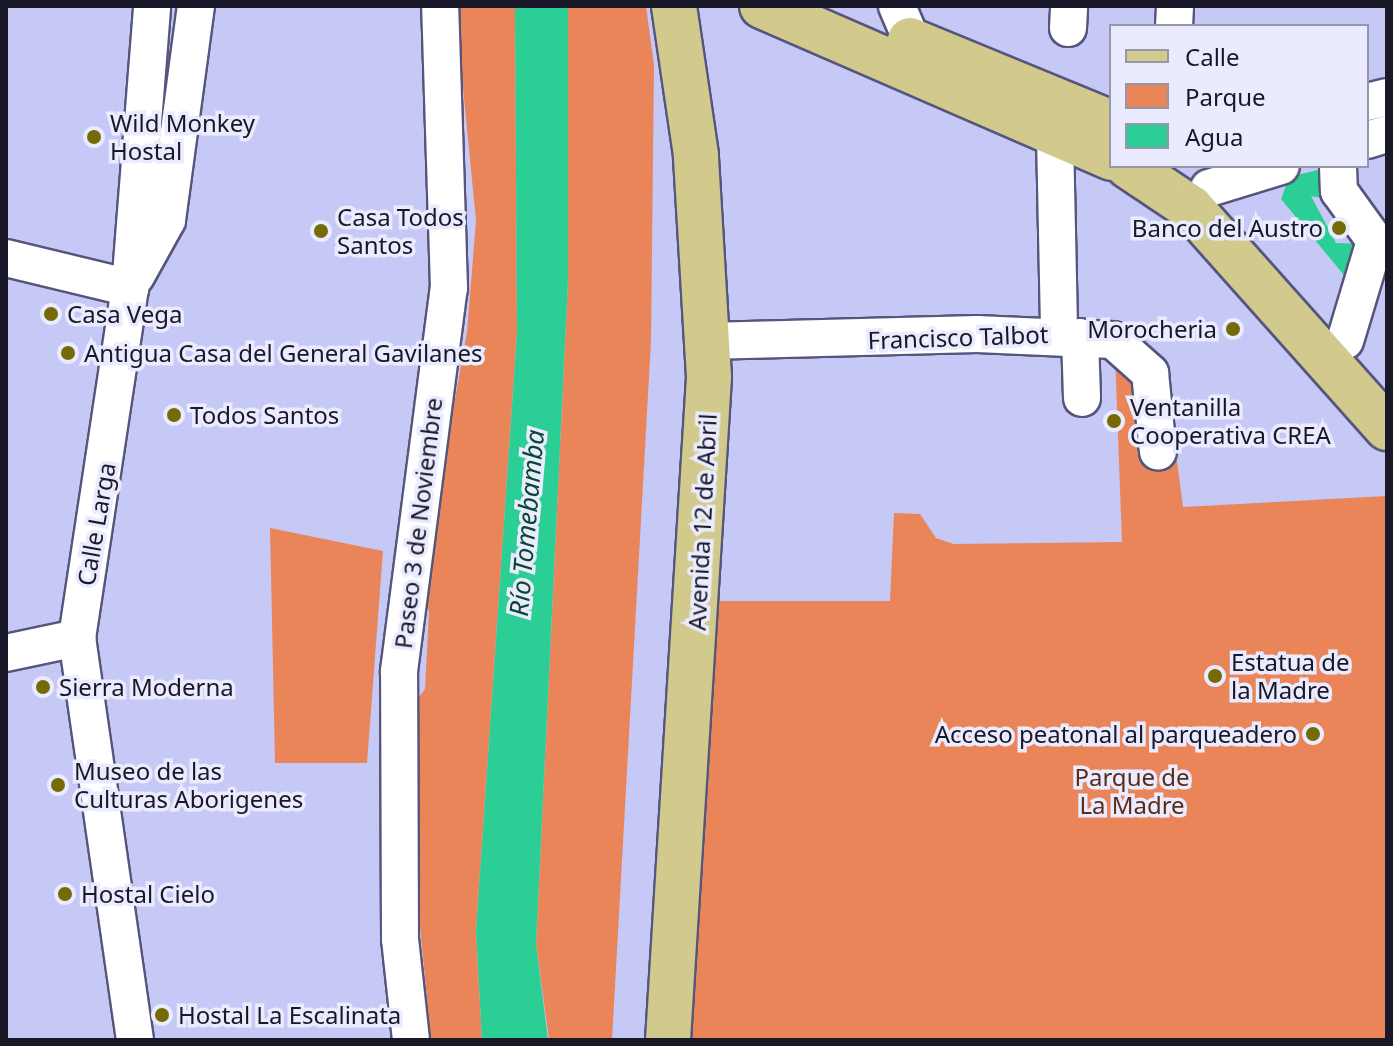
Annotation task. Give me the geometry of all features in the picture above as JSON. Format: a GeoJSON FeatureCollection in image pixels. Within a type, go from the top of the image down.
{"type":"FeatureCollection","features":[{"type":"Feature","properties":{"kind":"main road","name":"Avenida 12 de Abril"},"geometry":{"type":"LineString","coordinates":[[668,1040],[708,468],[707,341],[696,155],[674,6]]}},
{"type":"Feature","properties":{"kind":"main road"},"geometry":{"type":"LineString","coordinates":[[762,6],[1109,157]]}},
{"type":"Feature","properties":{"kind":"main road"},"geometry":{"type":"LineString","coordinates":[[829,6],[904,24],[1109,122]]}},
{"type":"Feature","properties":{"kind":"main road"},"geometry":{"type":"LineString","coordinates":[[1131,168],[1191,208],[1387,428]]}},
{"type":"Feature","properties":{"kind":"main road"},"geometry":{"type":"LineString","coordinates":[[1195,177],[1364,362]]}},
{"type":"Feature","properties":{"kind":"street","name":"Calle Larga"},"geometry":{"type":"LineString","coordinates":[[135,1040],[77,638],[130,288],[152,6]]}},
{"type":"Feature","properties":{"kind":"street"},"geometry":{"type":"LineString","coordinates":[[6,258],[130,288],[167,220],[196,6]]}},
{"type":"Feature","properties":{"kind":"street","name":"Paseo 3 de Noviembre"},"geometry":{"type":"LineString","coordinates":[[411,1040],[400,939],[399,671],[449,288],[440,6]]}},
{"type":"Feature","properties":{"kind":"street","name":"Francisco Talbot"},"geometry":{"type":"LineString","coordinates":[[707,341],[1069,336],[1055,136]]}},
{"type":"Feature","properties":{"kind":"street"},"geometry":{"type":"LineString","coordinates":[[1195,177],[1265,168]]}},
{"type":"Feature","properties":{"kind":"street"},"geometry":{"type":"LineString","coordinates":[[1338,168],[1336,184],[1375,241],[1364,362]]}},
{"type":"Feature","properties":{"kind":"street"},"geometry":{"type":"LineString","coordinates":[[1364,362],[1387,261]]}},
{"type":"Feature","properties":{"kind":"street"},"geometry":{"type":"LineString","coordinates":[[1082,398],[1069,336],[1113,340],[1144,362],[1158,402],[1158,452]]}},
{"type":"Feature","properties":{"kind":"street"},"geometry":{"type":"LineString","coordinates":[[6,653],[77,638]]}},
{"type":"Feature","properties":{"kind":"green space"},"geometry":{"type":"Polygon","coordinates":[[[455,6],[515,6],[517,333],[476,931],[482,1040],[431,1040],[413,855],[413,705],[425,689],[429,612],[421,589],[467,332],[476,221],[455,6]]]}},
{"type":"Feature","properties":{"kind":"green space"},"geometry":{"type":"Polygon","coordinates":[[[568,6],[646,6],[654,65],[651,341],[612,1040],[549,1040],[536,944],[568,280],[568,6]]]}},
{"type":"Feature","properties":{"kind":"green space","name":"Parque de La Madre"},"geometry":{"type":"Polygon","coordinates":[[[1115,354],[1132,364],[1141,450],[1176,454],[1183,507],[1387,496],[1387,1040],[673,1040],[709,601],[890,601],[894,513],[920,514],[936,538],[954,544],[1122,542],[1115,354]]]}},
{"type":"Feature","properties":{"kind":"green space"},"geometry":{"type":"Polygon","coordinates":[[[270,528],[383,551],[367,763],[275,763],[270,528]]]}},
{"type":"Feature","properties":{"kind":"water","name":"Río Tomebamba"},"geometry":{"type":"Polygon","coordinates":[[[515,6],[568,6],[568,280],[536,944],[548,1040],[482,1040],[476,931],[517,333],[515,6]]]}},
{"type":"Feature","properties":{"kind":"water"},"geometry":{"type":"Polygon","coordinates":[[[1330,168],[1327,199],[1311,196],[1336,243],[1368,244],[1353,286],[1281,199],[1289,177],[1330,168]]]}},
{"type":"Feature","properties":{"kind":"place","name":"Wild Monkey Hostal"},"geometry":{"type":"Point","coordinates":[94,137]}},
{"type":"Feature","properties":{"kind":"place","name":"Banco del Austro"},"geometry":{"type":"Point","coordinates":[1339,228]}},
{"type":"Feature","properties":{"kind":"place","name":"Casa Todos Santos"},"geometry":{"type":"Point","coordinates":[321,231]}},
{"type":"Feature","properties":{"kind":"place","name":"Casa Vega"},"geometry":{"type":"Point","coordinates":[51,314]}},
{"type":"Feature","properties":{"kind":"place","name":"Morocheria"},"geometry":{"type":"Point","coordinates":[1233,329]}},
{"type":"Feature","properties":{"kind":"place","name":"Antigua Casa del General Gavilanes"},"geometry":{"type":"Point","coordinates":[68,353]}},
{"type":"Feature","properties":{"kind":"place","name":"Todos Santos"},"geometry":{"type":"Point","coordinates":[174,415]}},
{"type":"Feature","properties":{"kind":"place","name":"Ventanilla Cooperativa CREA"},"geometry":{"type":"Point","coordinates":[1114,421]}},
{"type":"Feature","properties":{"kind":"place","name":"Estatua de la Madre"},"geometry":{"type":"Point","coordinates":[1215,676]}},
{"type":"Feature","properties":{"kind":"place","name":"Sierra Moderna"},"geometry":{"type":"Point","coordinates":[43,687]}},
{"type":"Feature","properties":{"kind":"place","name":"Acceso peatonal al parqueadero"},"geometry":{"type":"Point","coordinates":[1313,734]}},
{"type":"Feature","properties":{"kind":"place","name":"Museo de las Culturas Aborigenes"},"geometry":{"type":"Point","coordinates":[58,785]}},
{"type":"Feature","properties":{"kind":"place","name":"Hostal Cielo"},"geometry":{"type":"Point","coordinates":[65,894]}},
{"type":"Feature","properties":{"kind":"place","name":"Hostal La Escalinata"},"geometry":{"type":"Point","coordinates":[162,1015]}}]}
